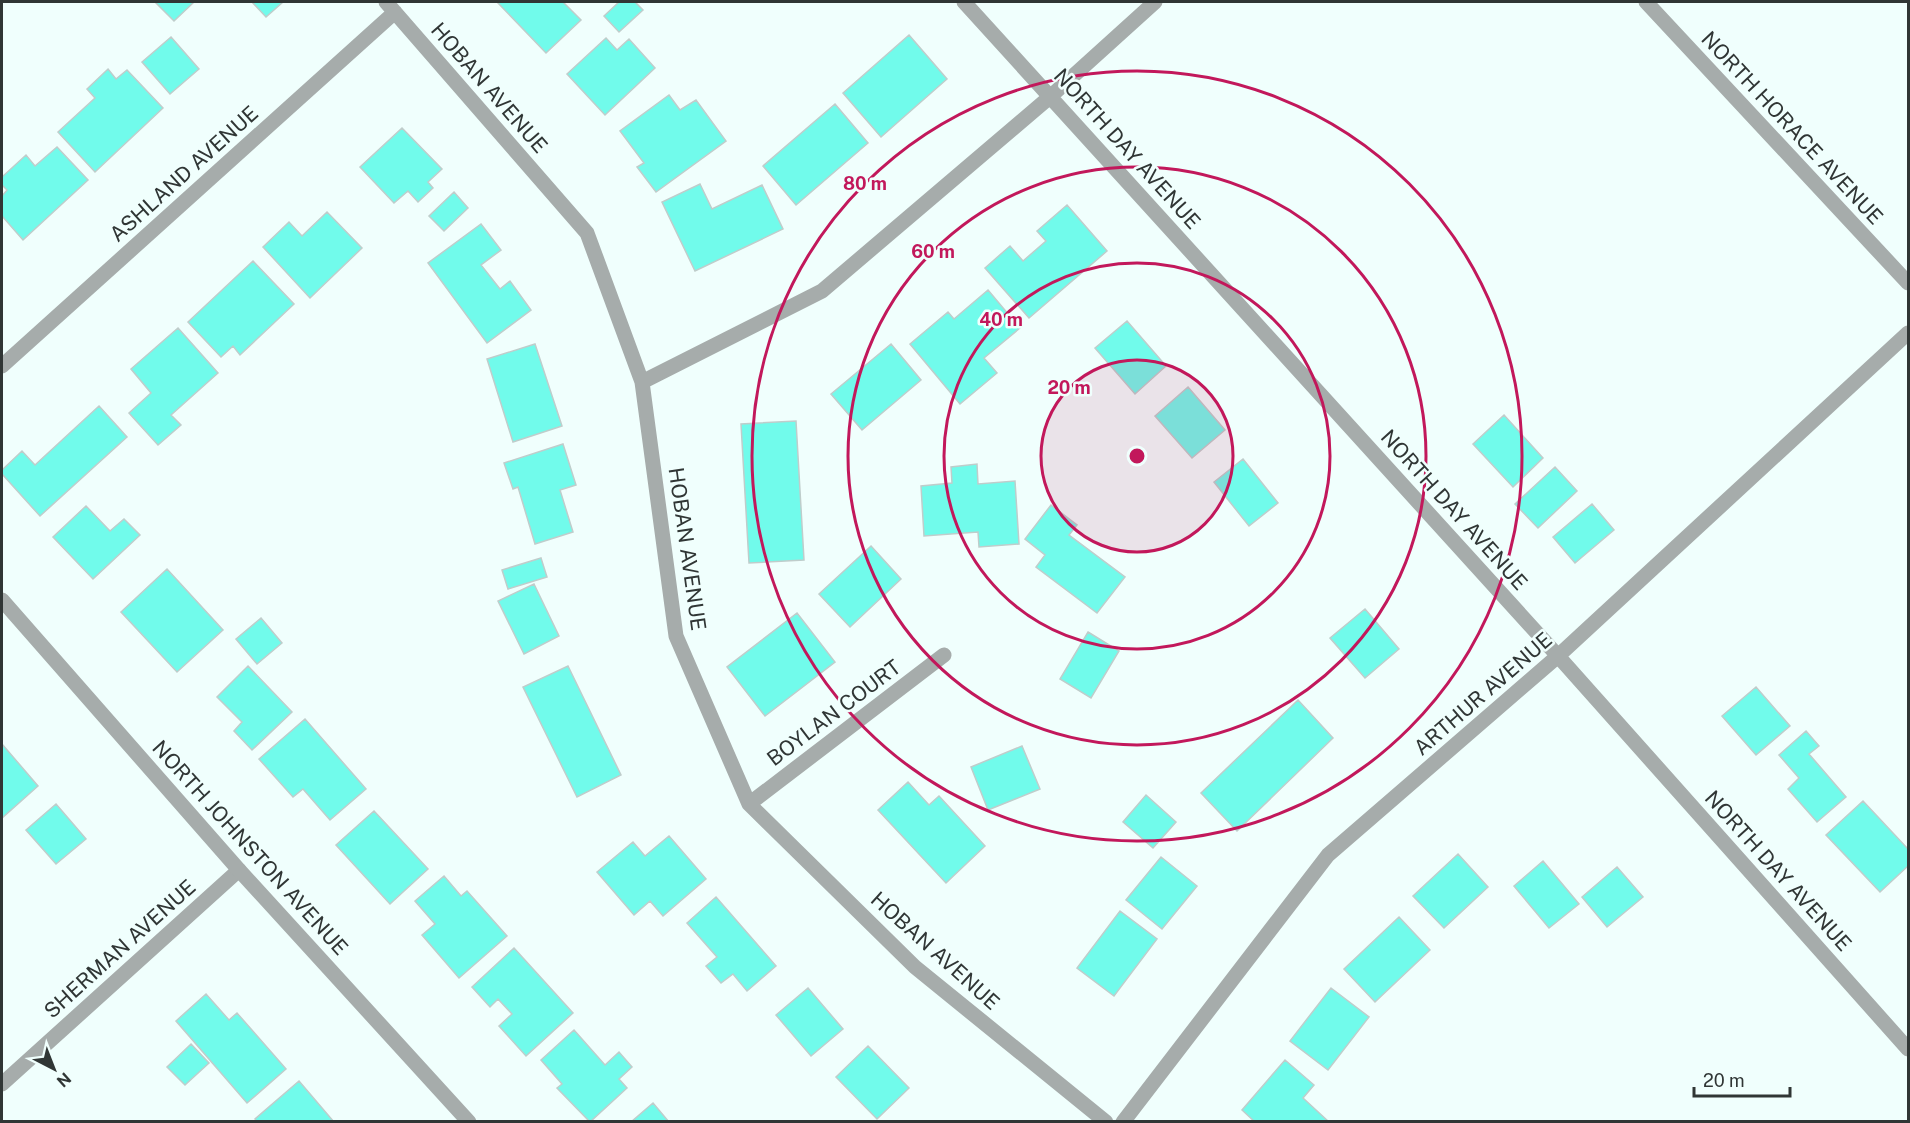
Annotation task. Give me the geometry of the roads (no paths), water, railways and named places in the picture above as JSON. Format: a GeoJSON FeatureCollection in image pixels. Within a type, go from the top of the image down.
{"type":"FeatureCollection","features":[{"type":"Feature","properties":{"kind":"street","name":"NORTH DAY AVENUE"},"geometry":{"type":"LineString","coordinates":[[964,2],[1558,656],[1908,1049]]}},
{"type":"Feature","properties":{"kind":"street"},"geometry":{"type":"LineString","coordinates":[[642,382],[822,291],[1051,96],[1155,2]]}},
{"type":"Feature","properties":{"kind":"street","name":"NORTH HORACE AVENUE"},"geometry":{"type":"LineString","coordinates":[[1646,2],[1908,283]]}},
{"type":"Feature","properties":{"kind":"street","name":"ASHLAND AVENUE"},"geometry":{"type":"LineString","coordinates":[[2,366],[390,7]]}},
{"type":"Feature","properties":{"kind":"street","name":"HOBAN AVENUE"},"geometry":{"type":"LineString","coordinates":[[390,7],[587,233],[642,382],[676,636],[749,804],[915,967],[1106,1122]]}},
{"type":"Feature","properties":{"kind":"street","name":"ARTHUR AVENUE"},"geometry":{"type":"LineString","coordinates":[[1124,1122],[1328,855],[1558,656],[1908,333]]}},
{"type":"Feature","properties":{"kind":"street","name":"NORTH JOHNSTON AVENUE"},"geometry":{"type":"LineString","coordinates":[[2,600],[239,870],[469,1122]]}},
{"type":"Feature","properties":{"kind":"street","name":"BOYLAN COURT"},"geometry":{"type":"LineString","coordinates":[[749,804],[944,656]]}},
{"type":"Feature","properties":{"kind":"street","name":"SHERMAN AVENUE"},"geometry":{"type":"LineString","coordinates":[[2,1084],[239,870]]}}]}
